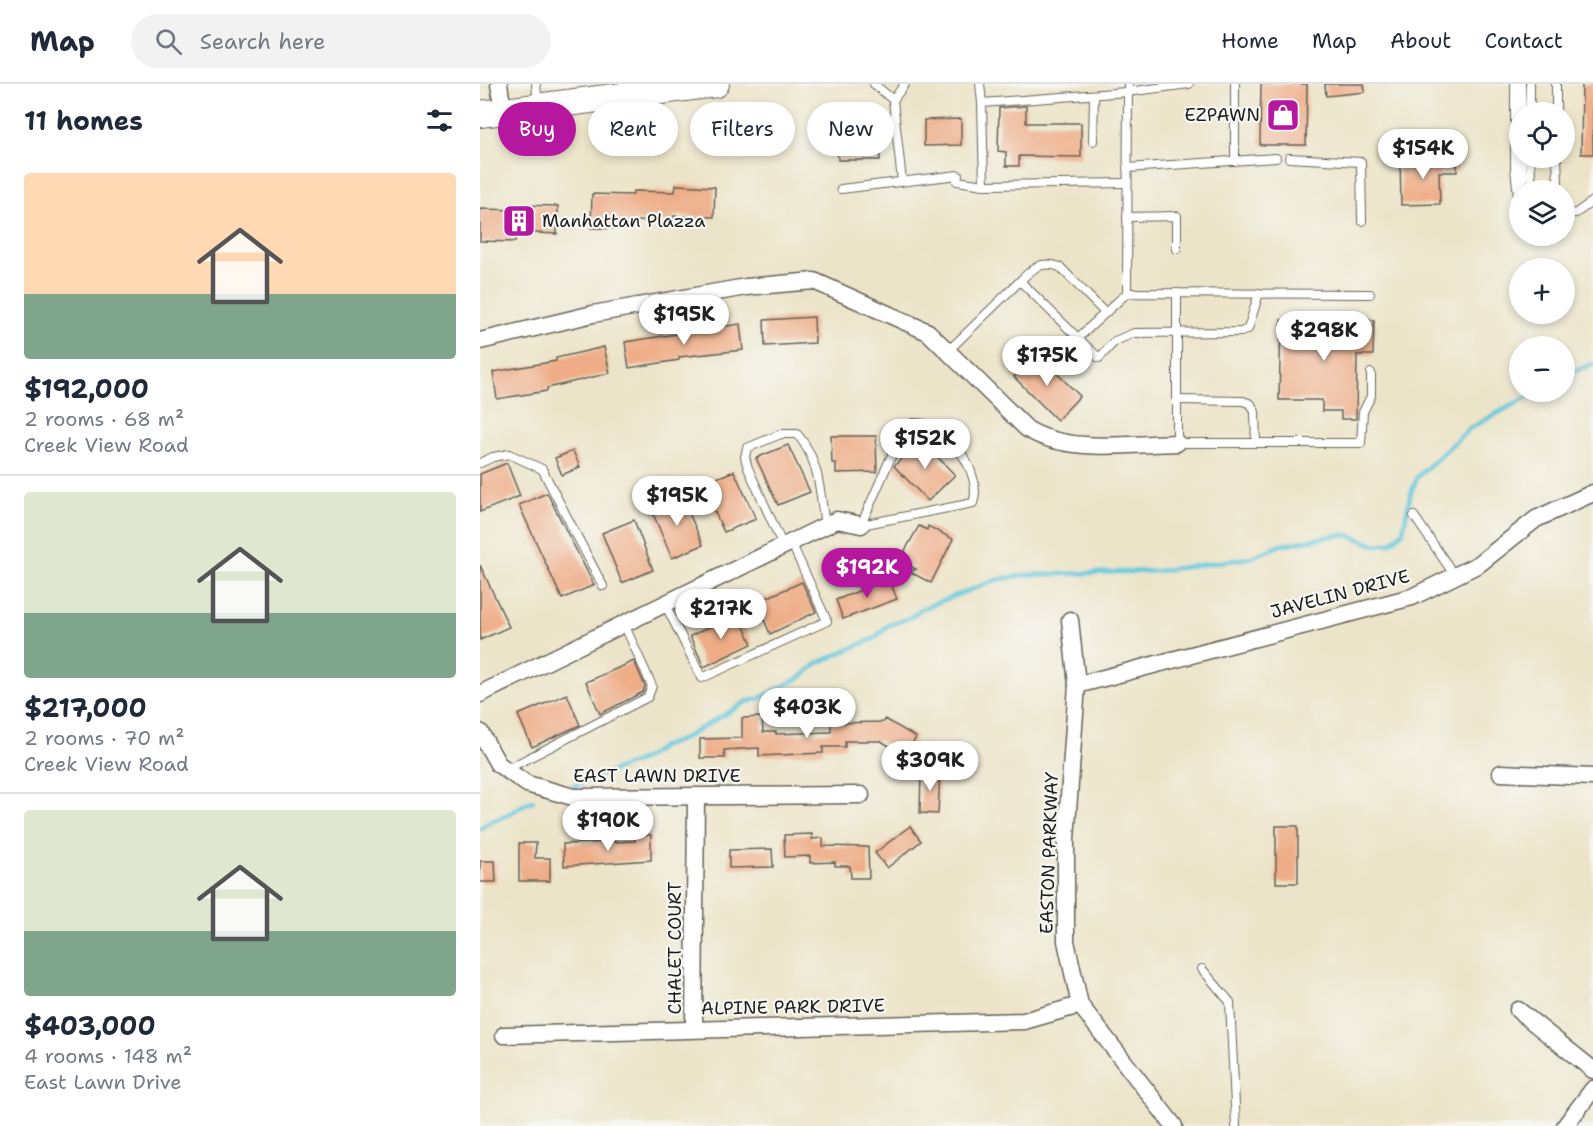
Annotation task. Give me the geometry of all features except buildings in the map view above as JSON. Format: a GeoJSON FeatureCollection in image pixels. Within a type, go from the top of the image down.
{"type":"FeatureCollection","features":[{"type":"Feature","properties":{"kind":"main road"},"geometry":{"type":"LineString","coordinates":[[491,112],[537,95],[710,84]]}},
{"type":"Feature","properties":{"kind":"street"},"geometry":{"type":"LineString","coordinates":[[491,112],[499,84]]}},
{"type":"Feature","properties":{"kind":"street"},"geometry":{"type":"LineString","coordinates":[[480,341],[593,314],[746,287],[814,281],[928,332],[949,350],[1027,429],[1044,440],[1065,445],[1177,443]]}},
{"type":"Feature","properties":{"kind":"street","name":"JAVELIN DRIVE"},"geometry":{"type":"LineString","coordinates":[[1077,685],[1412,597],[1479,564],[1536,519],[1593,493]]}},
{"type":"Feature","properties":{"kind":"street"},"geometry":{"type":"LineString","coordinates":[[480,694],[837,520],[861,525]]}},
{"type":"Feature","properties":{"kind":"street","name":"EASTON PARKWAY"},"geometry":{"type":"LineString","coordinates":[[1070,620],[1077,685],[1066,838],[1066,941],[1080,1005],[1173,1126]]}},
{"type":"Feature","properties":{"kind":"street","name":"EAST LAWN DRIVE"},"geometry":{"type":"LineString","coordinates":[[480,732],[498,764],[526,784],[573,797],[861,795]]}},
{"type":"Feature","properties":{"kind":"street"},"geometry":{"type":"LineString","coordinates":[[1502,773],[1593,777]]}},
{"type":"Feature","properties":{"kind":"street","name":"CHALET COURT"},"geometry":{"type":"LineString","coordinates":[[694,1028],[696,797]]}},
{"type":"Feature","properties":{"kind":"street","name":"ALPINE PARK DRIVE"},"geometry":{"type":"LineString","coordinates":[[504,1035],[694,1028],[1024,1021],[1080,1005]]}},
{"type":"Feature","properties":{"kind":"street"},"geometry":{"type":"LineString","coordinates":[[1518,1010],[1593,1070]]}},
{"type":"Feature","properties":{"kind":"street"},"geometry":{"type":"LineString","coordinates":[[1565,1126],[1593,1089]]}},
{"type":"Feature","properties":{"kind":"lane"},"geometry":{"type":"LineString","coordinates":[[874,84],[893,100],[902,181]]}},
{"type":"Feature","properties":{"kind":"lane"},"geometry":{"type":"LineString","coordinates":[[893,100],[906,84]]}},
{"type":"Feature","properties":{"kind":"lane"},"geometry":{"type":"LineString","coordinates":[[980,84],[984,186]]}},
{"type":"Feature","properties":{"kind":"lane"},"geometry":{"type":"LineString","coordinates":[[982,103],[1094,95],[1127,88],[1189,84]]}},
{"type":"Feature","properties":{"kind":"lane"},"geometry":{"type":"LineString","coordinates":[[1235,84],[1235,161]]}},
{"type":"Feature","properties":{"kind":"lane"},"geometry":{"type":"LineString","coordinates":[[1515,84],[1516,180]]}},
{"type":"Feature","properties":{"kind":"lane"},"geometry":{"type":"LineString","coordinates":[[1521,84],[1522,102]]}},
{"type":"Feature","properties":{"kind":"lane"},"geometry":{"type":"LineString","coordinates":[[1530,84],[1530,102]]}},
{"type":"Feature","properties":{"kind":"lane"},"geometry":{"type":"LineString","coordinates":[[1556,84],[1556,102]]}},
{"type":"Feature","properties":{"kind":"lane"},"geometry":{"type":"LineString","coordinates":[[1127,88],[1127,293]]}},
{"type":"Feature","properties":{"kind":"lane"},"geometry":{"type":"LineString","coordinates":[[1094,95],[1094,141]]}},
{"type":"Feature","properties":{"kind":"lane"},"geometry":{"type":"LineString","coordinates":[[1127,168],[1276,158]]}},
{"type":"Feature","properties":{"kind":"lane"},"geometry":{"type":"LineString","coordinates":[[1289,158],[1361,162],[1362,221]]}},
{"type":"Feature","properties":{"kind":"lane"},"geometry":{"type":"LineString","coordinates":[[841,189],[902,181],[957,178],[984,186],[1127,183]]}},
{"type":"Feature","properties":{"kind":"lane"},"geometry":{"type":"LineString","coordinates":[[1575,213],[1593,201]]}},
{"type":"Feature","properties":{"kind":"lane"},"geometry":{"type":"LineString","coordinates":[[1127,217],[1177,216],[1177,249]]}},
{"type":"Feature","properties":{"kind":"lane"},"geometry":{"type":"LineString","coordinates":[[949,350],[1036,265],[1051,263],[1060,267],[1105,313]]}},
{"type":"Feature","properties":{"kind":"lane"},"geometry":{"type":"LineString","coordinates":[[1020,281],[1099,358],[1124,336],[1177,332],[1241,332],[1248,329],[1259,293]]}},
{"type":"Feature","properties":{"kind":"lane"},"geometry":{"type":"LineString","coordinates":[[1078,338],[1127,293],[1371,294]]}},
{"type":"Feature","properties":{"kind":"lane"},"geometry":{"type":"LineString","coordinates":[[1177,293],[1177,443],[1361,443],[1363,412],[1371,396],[1371,373]]}},
{"type":"Feature","properties":{"kind":"lane"},"geometry":{"type":"LineString","coordinates":[[1177,400],[1243,401],[1251,404],[1255,412],[1256,443]]}},
{"type":"Feature","properties":{"kind":"lane"},"geometry":{"type":"LineString","coordinates":[[925,423],[951,440],[968,468],[974,486],[973,502],[861,525],[896,446],[908,427],[925,423]]}},
{"type":"Feature","properties":{"kind":"lane"},"geometry":{"type":"LineString","coordinates":[[665,604],[702,678],[827,621],[748,468],[745,457],[747,448],[780,434],[797,434],[809,448],[817,468],[825,526]]}},
{"type":"Feature","properties":{"kind":"lane"},"geometry":{"type":"LineString","coordinates":[[480,463],[493,457],[509,454],[542,469],[603,586]]}},
{"type":"Feature","properties":{"kind":"lane"},"geometry":{"type":"LineString","coordinates":[[1414,516],[1455,576]]}},
{"type":"Feature","properties":{"kind":"lane"},"geometry":{"type":"LineString","coordinates":[[506,770],[648,697],[652,686],[624,624]]}},
{"type":"Feature","properties":{"kind":"lane"},"geometry":{"type":"LineString","coordinates":[[1202,969],[1230,1002],[1236,1126]]}},
{"type":"Feature","properties":{"kind":"waterway"},"geometry":{"type":"LineString","coordinates":[[1575,371],[1593,364]]}},
{"type":"Feature","properties":{"kind":"waterway"},"geometry":{"type":"LineString","coordinates":[[564,790],[646,758],[661,747],[681,740],[746,702],[758,699],[801,677],[818,663],[875,638],[887,626],[911,617],[921,609],[996,580],[1025,575],[1157,571],[1249,558],[1281,545],[1339,535],[1348,535],[1375,545],[1391,543],[1403,531],[1410,496],[1417,477],[1470,428],[1518,402]]}},
{"type":"Feature","properties":{"kind":"waterway"},"geometry":{"type":"LineString","coordinates":[[480,829],[489,822],[533,801]]}},
{"type":"Feature","properties":{"kind":"place","name":"EZPAWN"},"geometry":{"type":"Point","coordinates":[1283,115]}},
{"type":"Feature","properties":{"kind":"place","name":"Manhattan Plazza"},"geometry":{"type":"Point","coordinates":[519,221]}}]}
